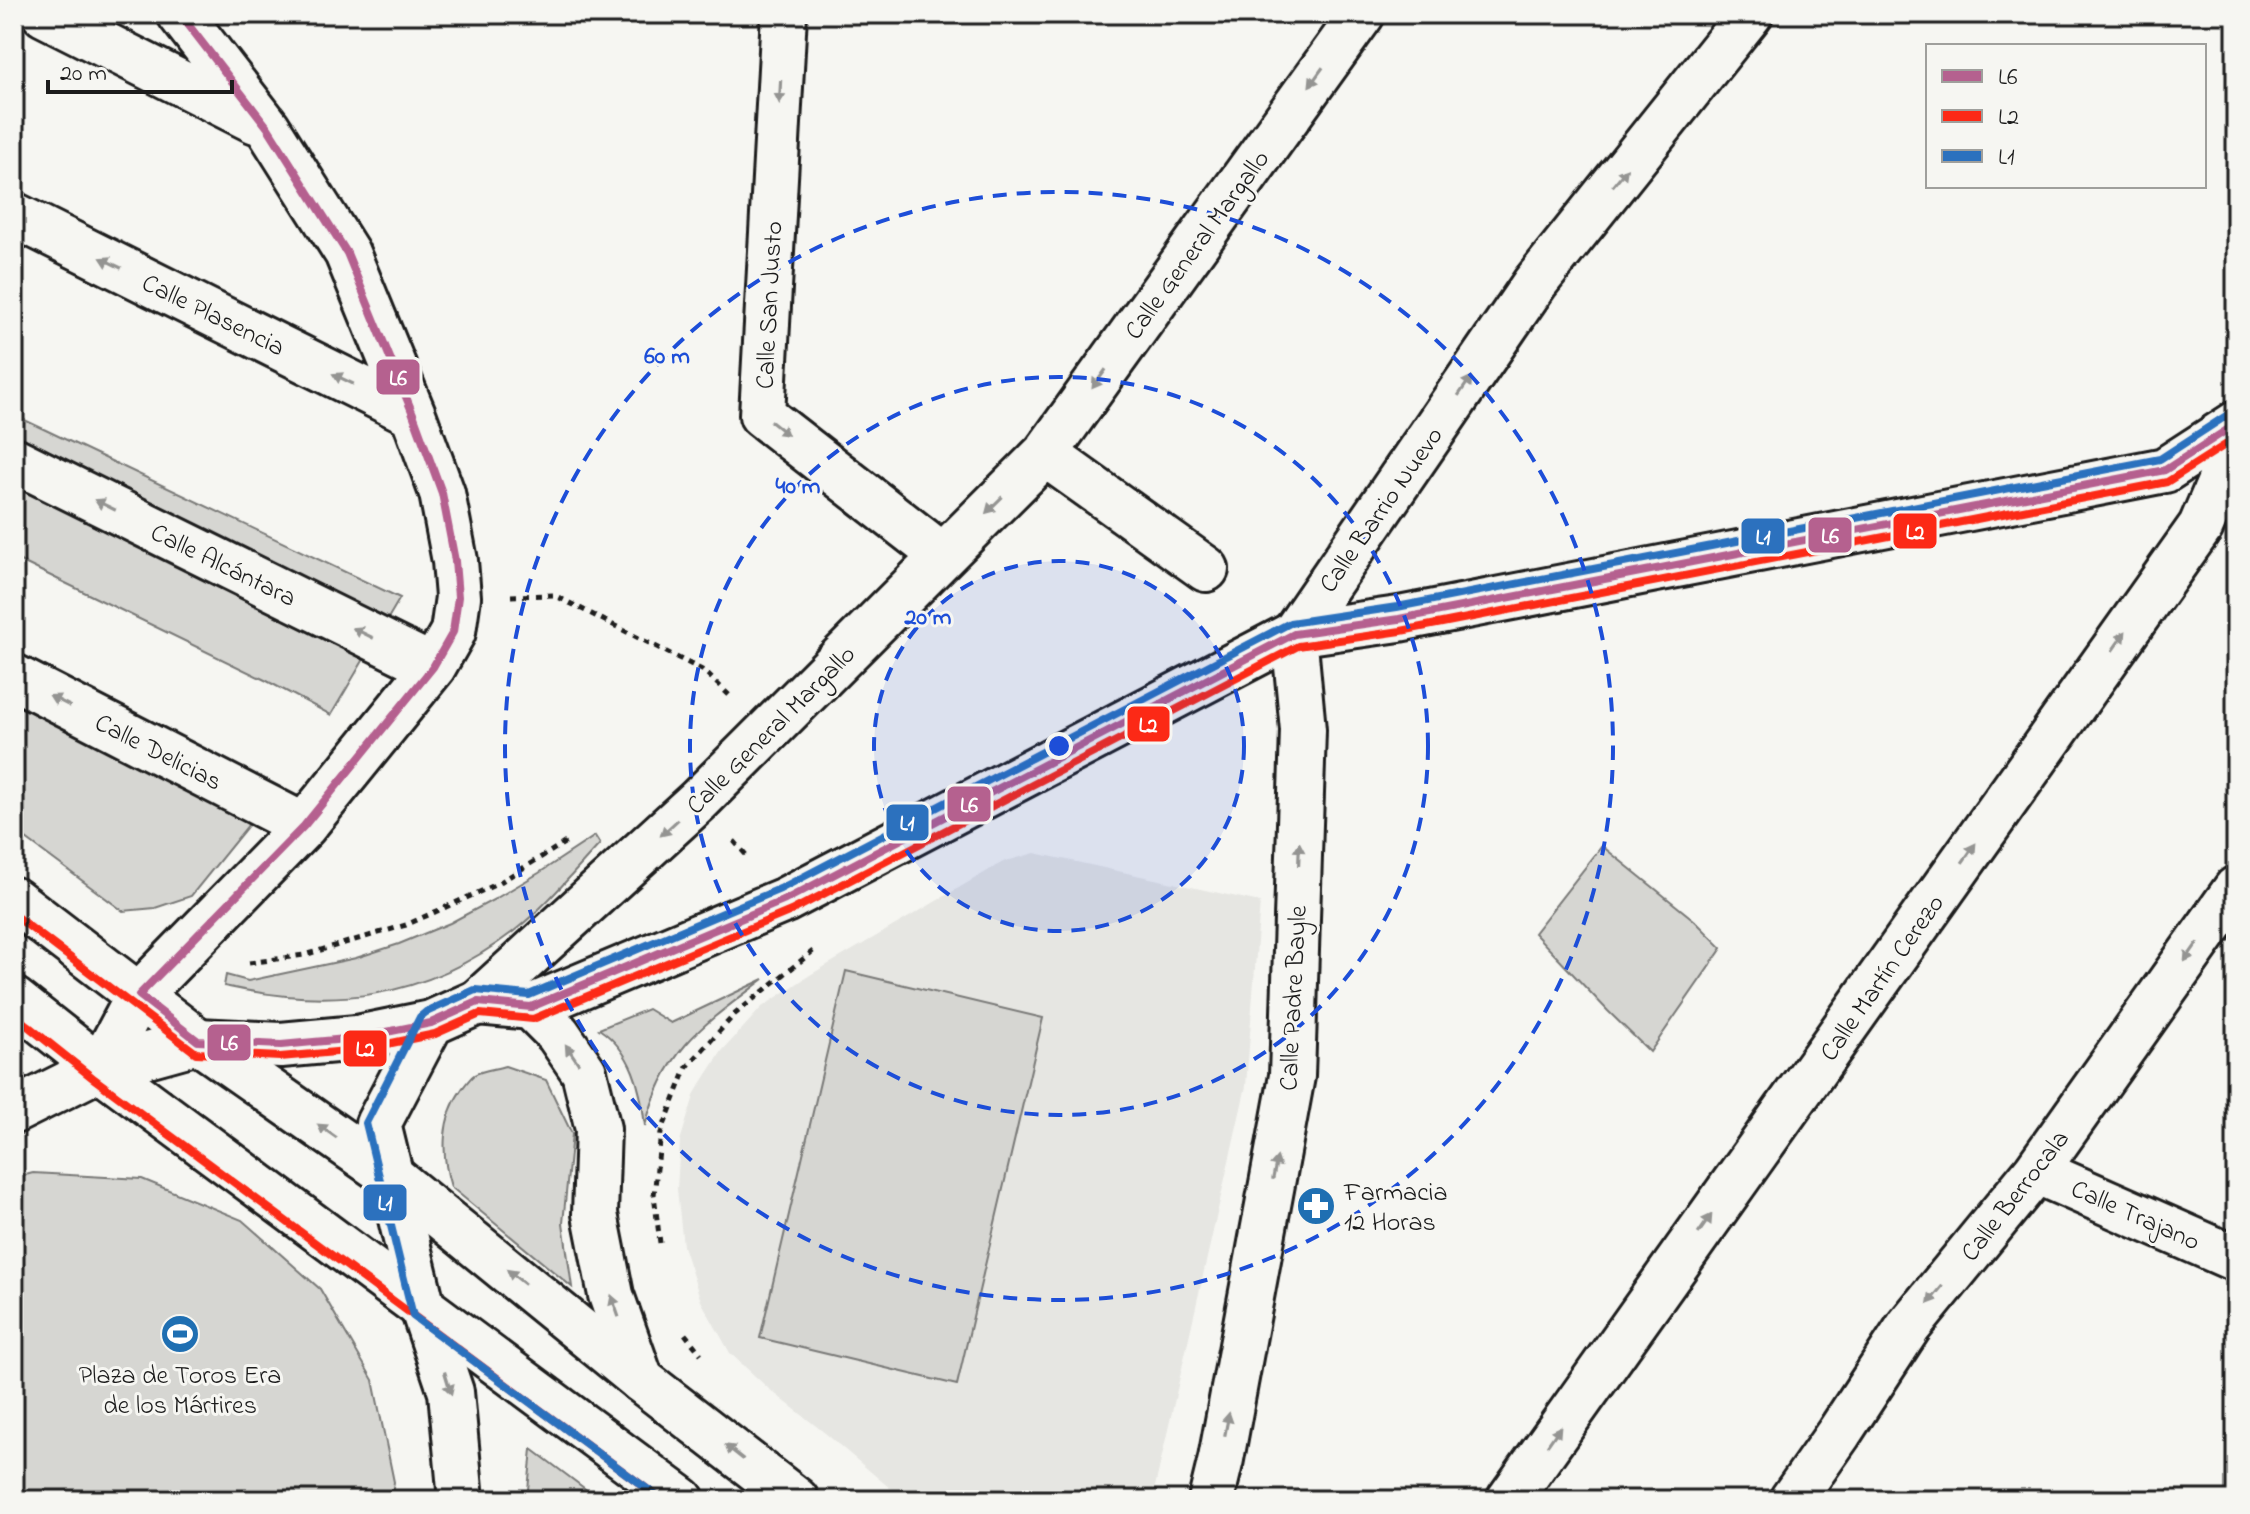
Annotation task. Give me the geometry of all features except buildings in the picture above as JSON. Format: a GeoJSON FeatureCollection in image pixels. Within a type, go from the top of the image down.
{"type":"FeatureCollection","features":[{"type":"Feature","properties":{"kind":"street"},"geometry":{"type":"LineString","coordinates":[[44,14],[268,128]]}},
{"type":"Feature","properties":{"kind":"street"},"geometry":{"type":"LineString","coordinates":[[100,1068],[139,995],[304,826],[433,667],[453,632],[458,597],[455,561],[442,493],[347,253],[268,128],[180,14]]}},
{"type":"Feature","properties":{"kind":"street","name":"Calle San Justo"},"geometry":{"type":"LineString","coordinates":[[784,14],[762,415],[943,556]]}},
{"type":"Feature","properties":{"kind":"street","name":"Calle General Margallo"},"geometry":{"type":"LineString","coordinates":[[14,1111],[100,1068],[198,1041],[281,1045],[357,1038],[431,1023],[478,1002],[699,800],[1045,454],[1362,14]]}},
{"type":"Feature","properties":{"kind":"street","name":"Calle Barrio Nuevo"},"geometry":{"type":"LineString","coordinates":[[478,1002],[531,1007],[785,900],[1294,634],[1535,283],[1750,14]]}},
{"type":"Feature","properties":{"kind":"street","name":"Calle Plasencia"},"geometry":{"type":"LineString","coordinates":[[14,215],[413,414]]}},
{"type":"Feature","properties":{"kind":"street"},"geometry":{"type":"LineString","coordinates":[[1294,634],[1399,619],[2165,470],[2236,424]]}},
{"type":"Feature","properties":{"kind":"street","name":"Calle Martín Cerezo"},"geometry":{"type":"LineString","coordinates":[[1509,1500],[2201,526],[2236,444]]}},
{"type":"Feature","properties":{"kind":"street"},"geometry":{"type":"LineString","coordinates":[[1045,454],[1206,569]]}},
{"type":"Feature","properties":{"kind":"street","name":"Calle Alcántara"},"geometry":{"type":"LineString","coordinates":[[14,460],[433,667]]}},
{"type":"Feature","properties":{"kind":"street"},"geometry":{"type":"LineString","coordinates":[[2165,470],[2187,481],[2200,499],[2201,526]]}},
{"type":"Feature","properties":{"kind":"street","name":"Calle Padre Bayle"},"geometry":{"type":"LineString","coordinates":[[1211,1500],[1292,1076],[1303,730],[1294,634]]}},
{"type":"Feature","properties":{"kind":"street","name":"Calle Delicias"},"geometry":{"type":"LineString","coordinates":[[14,677],[304,826]]}},
{"type":"Feature","properties":{"kind":"street","name":"Calle Berrocala"},"geometry":{"type":"LineString","coordinates":[[1792,1500],[1909,1326],[2036,1171],[2236,889]]}},
{"type":"Feature","properties":{"kind":"street"},"geometry":{"type":"LineString","coordinates":[[14,900],[198,1041],[391,1176],[641,1380],[796,1500]]}},
{"type":"Feature","properties":{"kind":"street"},"geometry":{"type":"LineString","coordinates":[[14,1000],[100,1068],[682,1500]]}},
{"type":"Feature","properties":{"kind":"street"},"geometry":{"type":"LineString","coordinates":[[531,1007],[558,1034],[584,1072],[598,1129],[595,1214],[611,1295],[641,1380]]}},
{"type":"Feature","properties":{"kind":"street"},"geometry":{"type":"LineString","coordinates":[[431,1023],[378,1124],[423,1309],[451,1392],[461,1500]]}},
{"type":"Feature","properties":{"kind":"street","name":"Calle Trajano"},"geometry":{"type":"LineString","coordinates":[[2036,1171],[2236,1259]]}},
{"type":"Feature","properties":{"kind":"path"},"geometry":{"type":"LineString","coordinates":[[554,595],[704,671]]}},
{"type":"Feature","properties":{"kind":"path"},"geometry":{"type":"LineString","coordinates":[[661,1249],[654,1195],[661,1133],[687,1067],[735,1014],[813,951],[785,900],[699,800]]}},
{"type":"Feature","properties":{"kind":"path"},"geometry":{"type":"LineString","coordinates":[[205,928],[249,963],[304,955],[406,925],[497,884],[578,835]]}},
{"type":"Feature","properties":{"kind":"path"},"geometry":{"type":"LineString","coordinates":[[681,1320],[685,1334],[704,1357]]}},
{"type":"Feature","properties":{"kind":"shaded area"},"geometry":{"type":"Polygon","coordinates":[[[14,415],[400,598],[331,715],[14,558],[14,415]]]}},
{"type":"Feature","properties":{"kind":"shaded area"},"geometry":{"type":"Polygon","coordinates":[[[14,692],[254,818],[191,896],[155,908],[123,911],[14,830],[14,692]]]}},
{"type":"Feature","properties":{"kind":"shaded area"},"geometry":{"type":"Polygon","coordinates":[[[595,836],[600,844],[537,911],[480,954],[446,972],[411,985],[339,997],[302,997],[224,986],[226,975],[248,981],[356,958],[399,944],[450,923],[495,899],[595,836]]]}},
{"type":"Feature","properties":{"kind":"shaded area"},"geometry":{"type":"Polygon","coordinates":[[[1602,846],[1694,920],[1722,948],[1650,1052],[1534,933],[1602,846]]]}},
{"type":"Feature","properties":{"kind":"shaded area"},"geometry":{"type":"Polygon","coordinates":[[[1035,853],[1260,902],[1246,1086],[1152,1500],[904,1500],[730,1353],[701,1301],[683,1246],[677,1189],[680,1141],[695,1093],[722,1051],[762,1007],[810,975],[1003,862],[1035,853]]]}},
{"type":"Feature","properties":{"kind":"shaded area"},"geometry":{"type":"Polygon","coordinates":[[[846,971],[1043,1018],[957,1385],[760,1338],[846,971]]]}},
{"type":"Feature","properties":{"kind":"shaded area"},"geometry":{"type":"Polygon","coordinates":[[[764,979],[705,1025],[676,1057],[654,1099],[645,1126],[641,1098],[627,1059],[599,1029],[648,1009],[671,1023],[764,979]]]}},
{"type":"Feature","properties":{"kind":"shaded area"},"geometry":{"type":"Polygon","coordinates":[[[505,1066],[546,1080],[572,1134],[563,1223],[572,1287],[451,1187],[445,1136],[455,1100],[474,1075],[505,1066]]]}},
{"type":"Feature","properties":{"kind":"shaded area","name":"Plaza de Toros Era de los Mártires"},"geometry":{"type":"Polygon","coordinates":[[[33,1173],[142,1179],[242,1220],[320,1289],[373,1380],[394,1482],[391,1500],[14,1500],[14,1178],[33,1173]]]}},
{"type":"Feature","properties":{"kind":"shaded area"},"geometry":{"type":"Polygon","coordinates":[[[532,1449],[600,1500],[527,1500],[532,1449]]]}},
{"type":"Feature","properties":{"kind":"transit line","name":"L6"},"geometry":{"type":"LineString","coordinates":[[180,14],[268,128],[347,253],[442,493],[455,561],[458,597],[453,632],[433,667],[304,826],[139,995],[198,1041],[281,1045],[357,1038],[431,1023],[478,1002],[531,1007],[785,900],[1294,634],[1399,619],[2165,470],[2236,424]]}},
{"type":"Feature","properties":{"kind":"transit line","name":"L1"},"geometry":{"type":"LineString","coordinates":[[662,1500],[413,1316],[366,1123],[420,1017],[426,1012],[475,990],[529,995],[780,889],[1290,623],[1397,607],[2160,459],[2229,414]]}},
{"type":"Feature","properties":{"kind":"transit line","name":"L2"},"geometry":{"type":"LineString","coordinates":[[14,915],[196,1053],[280,1057],[358,1050],[435,1034],[480,1014],[533,1019],[791,911],[1298,646],[1401,631],[2167,482],[2236,438]]}},
{"type":"Feature","properties":{"kind":"transit line","name":"L2"},"geometry":{"type":"LineString","coordinates":[[14,1015],[93,1078],[662,1500]]}},
{"type":"Feature","properties":{"kind":"place","name":"Farmacia 12 Horas"},"geometry":{"type":"Point","coordinates":[1316,1206]}},
{"type":"Feature","properties":{"kind":"place","name":"Plaza de Toros Era de los Mártires"},"geometry":{"type":"Point","coordinates":[180,1334]}}]}
